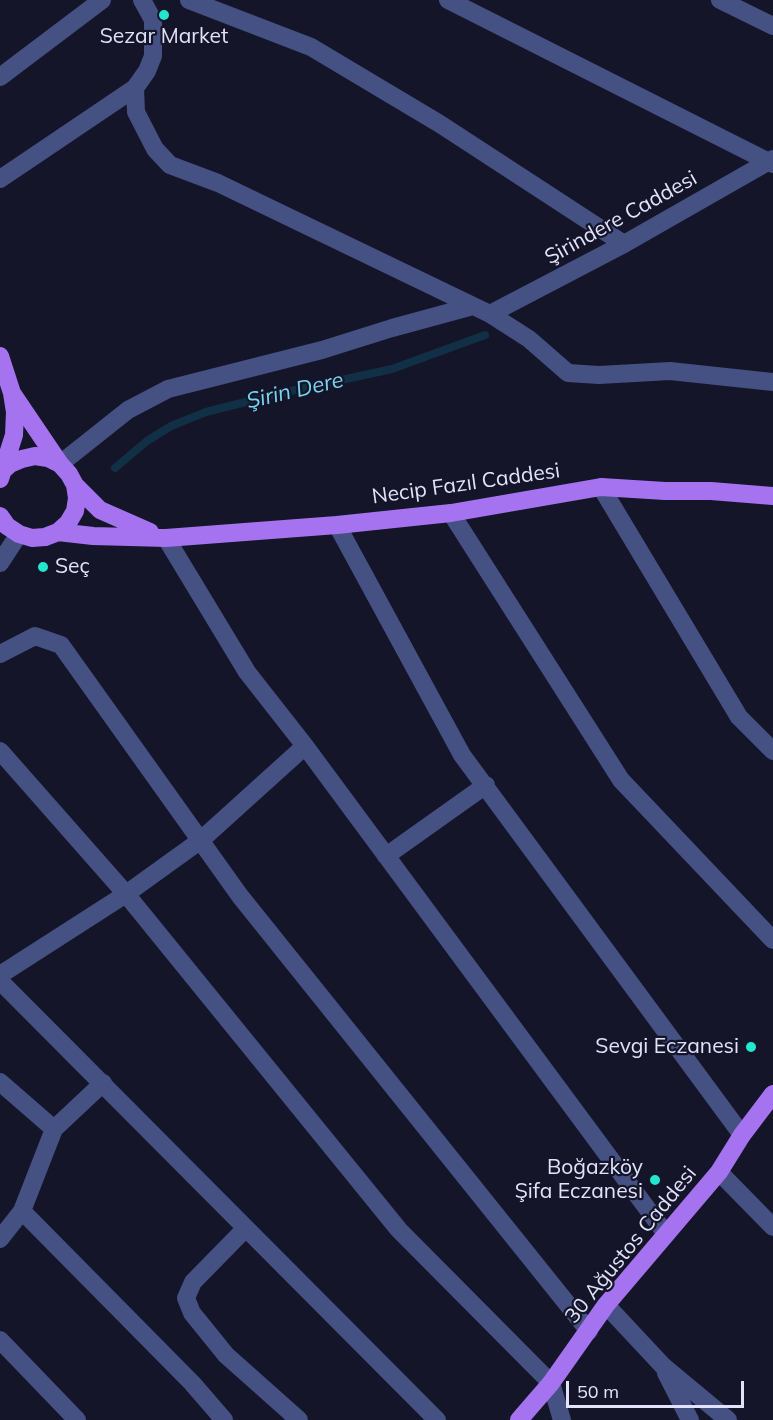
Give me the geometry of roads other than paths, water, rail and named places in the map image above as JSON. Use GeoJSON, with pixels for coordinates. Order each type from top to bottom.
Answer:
{"type":"FeatureCollection","features":[{"type":"Feature","properties":{"kind":"main road"},"geometry":{"type":"LineString","coordinates":[[0,356],[12,393],[15,412],[14,435],[1,475]]}},
{"type":"Feature","properties":{"kind":"main road"},"geometry":{"type":"LineString","coordinates":[[12,393],[75,485],[100,510],[127,524],[166,538]]}},
{"type":"Feature","properties":{"kind":"main road"},"geometry":{"type":"LineString","coordinates":[[1,475],[10,464],[35,456],[48,458],[60,464]]}},
{"type":"Feature","properties":{"kind":"main road"},"geometry":{"type":"LineString","coordinates":[[58,532],[68,523],[75,511],[77,498],[75,485]]}},
{"type":"Feature","properties":{"kind":"main road","name":"Necip Fazıl Caddesi"},"geometry":{"type":"LineString","coordinates":[[19,534],[39,537],[58,532],[93,536],[166,538],[337,525],[451,513],[601,487],[773,496]]}},
{"type":"Feature","properties":{"kind":"main road"},"geometry":{"type":"LineString","coordinates":[[0,516],[7,526],[19,534]]}},
{"type":"Feature","properties":{"kind":"main road","name":"30 Ağustos Caddesi"},"geometry":{"type":"LineString","coordinates":[[519,1420],[551,1383],[606,1305],[719,1172],[742,1135],[770,1103]]}},
{"type":"Feature","properties":{"kind":"street"},"geometry":{"type":"LineString","coordinates":[[0,77],[102,0]]}},
{"type":"Feature","properties":{"kind":"street"},"geometry":{"type":"LineString","coordinates":[[0,179],[135,88],[147,71],[153,56],[153,20],[142,0]]}},
{"type":"Feature","properties":{"kind":"street"},"geometry":{"type":"LineString","coordinates":[[189,0],[311,47],[440,124],[624,244]]}},
{"type":"Feature","properties":{"kind":"street"},"geometry":{"type":"LineString","coordinates":[[448,0],[772,161]]}},
{"type":"Feature","properties":{"kind":"street"},"geometry":{"type":"LineString","coordinates":[[720,0],[773,26]]}},
{"type":"Feature","properties":{"kind":"street"},"geometry":{"type":"LineString","coordinates":[[135,88],[136,112],[155,149],[170,165],[218,183],[490,314],[529,339],[568,374],[599,375],[670,371],[773,382]]}},
{"type":"Feature","properties":{"kind":"street","name":"Şirindere Caddesi"},"geometry":{"type":"LineString","coordinates":[[490,314],[624,244],[772,161]]}},
{"type":"Feature","properties":{"kind":"street"},"geometry":{"type":"LineString","coordinates":[[60,464],[128,410],[168,389],[322,350],[472,306]]}},
{"type":"Feature","properties":{"kind":"street"},"geometry":{"type":"LineString","coordinates":[[601,487],[739,717],[773,752]]}},
{"type":"Feature","properties":{"kind":"street"},"geometry":{"type":"LineString","coordinates":[[451,513],[621,780],[773,940]]}},
{"type":"Feature","properties":{"kind":"street"},"geometry":{"type":"LineString","coordinates":[[337,525],[462,755],[742,1135]]}},
{"type":"Feature","properties":{"kind":"street"},"geometry":{"type":"LineString","coordinates":[[0,563],[19,534]]}},
{"type":"Feature","properties":{"kind":"street"},"geometry":{"type":"LineString","coordinates":[[166,538],[247,672],[305,746],[666,1234]]}},
{"type":"Feature","properties":{"kind":"street"},"geometry":{"type":"LineString","coordinates":[[0,654],[35,636],[61,645],[240,896],[589,1331]]}},
{"type":"Feature","properties":{"kind":"street"},"geometry":{"type":"LineString","coordinates":[[0,975],[126,894],[201,840],[305,746]]}},
{"type":"Feature","properties":{"kind":"street"},"geometry":{"type":"LineString","coordinates":[[0,751],[126,894],[399,1230],[551,1383],[562,1420]]}},
{"type":"Feature","properties":{"kind":"street"},"geometry":{"type":"LineString","coordinates":[[386,856],[486,786]]}},
{"type":"Feature","properties":{"kind":"street"},"geometry":{"type":"LineString","coordinates":[[0,981],[437,1420]]}},
{"type":"Feature","properties":{"kind":"street"},"geometry":{"type":"LineString","coordinates":[[0,1082],[54,1129]]}},
{"type":"Feature","properties":{"kind":"street"},"geometry":{"type":"LineString","coordinates":[[0,1239],[22,1211],[54,1129],[103,1083]]}},
{"type":"Feature","properties":{"kind":"street"},"geometry":{"type":"LineString","coordinates":[[719,1172],[773,1227]]}},
{"type":"Feature","properties":{"kind":"street"},"geometry":{"type":"LineString","coordinates":[[22,1211],[192,1383],[224,1420]]}},
{"type":"Feature","properties":{"kind":"street"},"geometry":{"type":"LineString","coordinates":[[245,1229],[193,1282],[186,1298],[192,1313],[226,1355],[299,1420]]}},
{"type":"Feature","properties":{"kind":"street"},"geometry":{"type":"LineString","coordinates":[[606,1305],[663,1366],[728,1420]]}},
{"type":"Feature","properties":{"kind":"street"},"geometry":{"type":"LineString","coordinates":[[0,1340],[77,1420]]}},
{"type":"Feature","properties":{"kind":"street"},"geometry":{"type":"LineString","coordinates":[[663,1366],[690,1420]]}},
{"type":"Feature","properties":{"kind":"waterway","name":"Şirin Dere"},"geometry":{"type":"LineString","coordinates":[[115,468],[147,441],[171,426],[206,412],[392,369],[485,335]]}},
{"type":"Feature","properties":{"kind":"place","name":"Sezar Market"},"geometry":{"type":"Point","coordinates":[164,15]}},
{"type":"Feature","properties":{"kind":"place","name":"Seç"},"geometry":{"type":"Point","coordinates":[43,567]}},
{"type":"Feature","properties":{"kind":"place","name":"Sevgi Eczanesi"},"geometry":{"type":"Point","coordinates":[751,1047]}},
{"type":"Feature","properties":{"kind":"place","name":"Boğazköy Şifa Eczanesi"},"geometry":{"type":"Point","coordinates":[655,1180]}}]}
